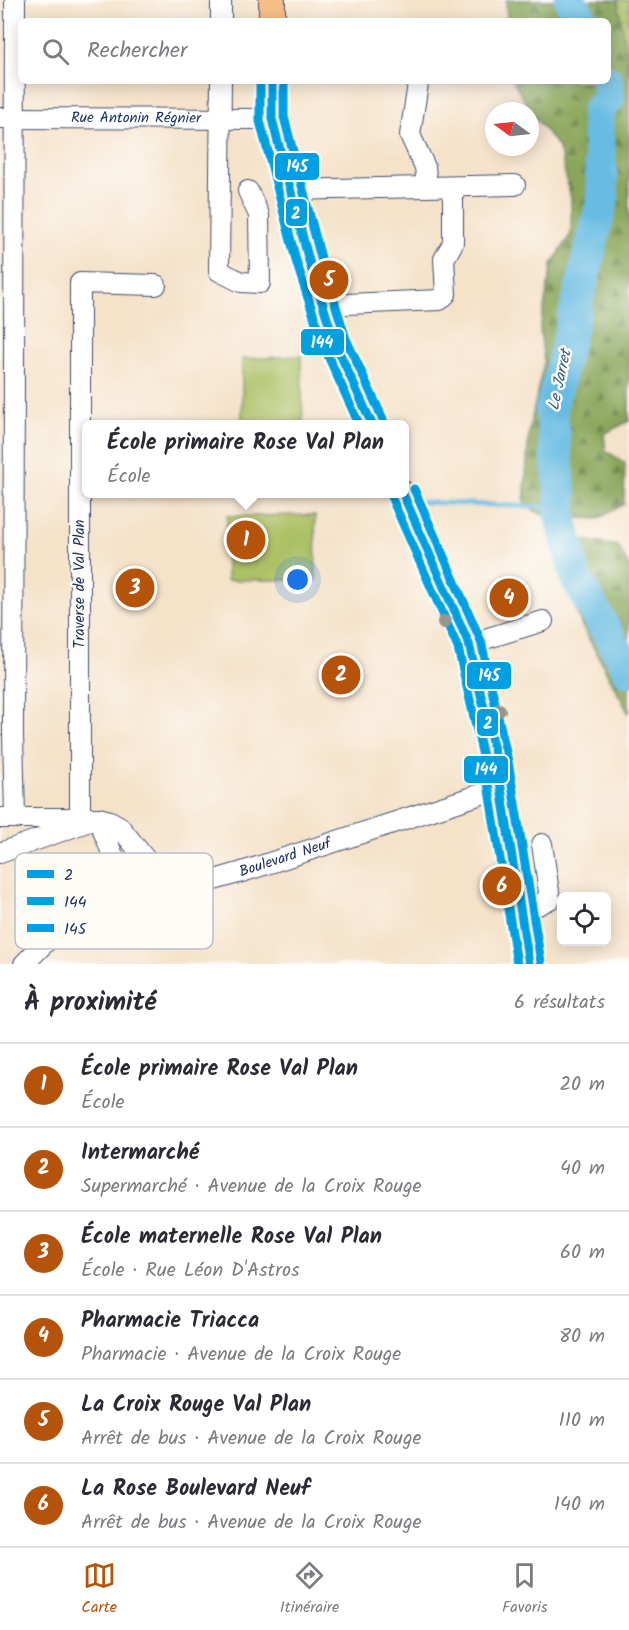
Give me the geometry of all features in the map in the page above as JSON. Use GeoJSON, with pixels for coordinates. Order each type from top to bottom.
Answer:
{"type":"FeatureCollection","features":[{"type":"Feature","properties":{"kind":"main road"},"geometry":{"type":"LineString","coordinates":[[272,0],[272,18]]}},
{"type":"Feature","properties":{"kind":"main road"},"geometry":{"type":"LineString","coordinates":[[272,84],[272,119],[323,305],[335,343],[370,420]]}},
{"type":"Feature","properties":{"kind":"main road"},"geometry":{"type":"LineString","coordinates":[[405,498],[469,644],[494,745],[529,964]]}},
{"type":"Feature","properties":{"kind":"street"},"geometry":{"type":"LineString","coordinates":[[7,818],[7,118],[15,0]]}},
{"type":"Feature","properties":{"kind":"street"},"geometry":{"type":"LineString","coordinates":[[221,0],[221,18]]}},
{"type":"Feature","properties":{"kind":"street"},"geometry":{"type":"LineString","coordinates":[[221,84],[219,271],[241,282],[260,283],[259,215],[248,190]]}},
{"type":"Feature","properties":{"kind":"street"},"geometry":{"type":"LineString","coordinates":[[418,84],[410,135],[425,166],[427,186]]}},
{"type":"Feature","properties":{"kind":"street","name":"Rue Antonin Régnier"},"geometry":{"type":"LineString","coordinates":[[7,118],[272,119]]}},
{"type":"Feature","properties":{"kind":"street"},"geometry":{"type":"LineString","coordinates":[[290,190],[515,185]]}},
{"type":"Feature","properties":{"kind":"street"},"geometry":{"type":"LineString","coordinates":[[323,305],[440,300],[446,294],[444,259],[453,243],[453,187]]}},
{"type":"Feature","properties":{"kind":"street","name":"Traverse de Val Plan"},"geometry":{"type":"LineString","coordinates":[[82,420],[80,283],[156,285]]}},
{"type":"Feature","properties":{"kind":"street","name":"Traverse de Val Plan"},"geometry":{"type":"LineString","coordinates":[[84,498],[89,817]]}},
{"type":"Feature","properties":{"kind":"street"},"geometry":{"type":"LineString","coordinates":[[469,644],[543,621]]}},
{"type":"Feature","properties":{"kind":"street","name":"Boulevard Neuf"},"geometry":{"type":"LineString","coordinates":[[213,880],[501,788]]}},
{"type":"Feature","properties":{"kind":"street"},"geometry":{"type":"LineString","coordinates":[[0,854],[89,817],[109,853]]}},
{"type":"Feature","properties":{"kind":"street","name":"Boulevard Neuf"},"geometry":{"type":"LineString","coordinates":[[7,818],[89,817],[119,826],[141,853]]}},
{"type":"Feature","properties":{"kind":"street"},"geometry":{"type":"LineString","coordinates":[[521,913],[550,899],[542,844]]}},
{"type":"Feature","properties":{"kind":"street"},"geometry":{"type":"LineString","coordinates":[[24,964],[39,949]]}},
{"type":"Feature","properties":{"kind":"green space"},"geometry":{"type":"Polygon","coordinates":[[[506,0],[629,0],[629,421],[604,434],[606,451],[625,463],[624,504],[598,519],[547,517],[524,505],[529,432],[544,362],[540,329],[552,264],[571,234],[571,198],[559,148],[539,123],[539,102],[525,102],[515,84],[611,84],[611,18],[507,18],[506,0]]]}},
{"type":"Feature","properties":{"kind":"green space"},"geometry":{"type":"Polygon","coordinates":[[[618,0],[629,0],[629,79],[618,0]]]}},
{"type":"Feature","properties":{"kind":"green space"},"geometry":{"type":"Polygon","coordinates":[[[301,356],[303,420],[242,420],[242,359],[301,356]]]}},
{"type":"Feature","properties":{"kind":"green space"},"geometry":{"type":"Polygon","coordinates":[[[315,515],[316,580],[227,580],[227,516],[315,515]]]}},
{"type":"Feature","properties":{"kind":"green space"},"geometry":{"type":"Polygon","coordinates":[[[584,540],[618,546],[629,567],[629,714],[582,626],[554,551],[584,540]]]}},
{"type":"Feature","properties":{"kind":"waterway","name":"Le Jarret"},"geometry":{"type":"LineString","coordinates":[[570,0],[581,18]]}},
{"type":"Feature","properties":{"kind":"waterway","name":"Le Jarret"},"geometry":{"type":"LineString","coordinates":[[607,84],[609,98],[597,112],[603,198],[551,410],[561,496],[561,518],[576,578],[629,671]]}},
{"type":"Feature","properties":{"kind":"waterway"},"geometry":{"type":"LineString","coordinates":[[420,502],[561,508]]}},
{"type":"Feature","properties":{"kind":"transit line","name":"144"},"geometry":{"type":"LineString","coordinates":[[260,84],[260,121],[297,264],[324,347],[357,420]]}},
{"type":"Feature","properties":{"kind":"transit line","name":"2"},"geometry":{"type":"LineString","coordinates":[[272,84],[272,119],[309,261],[335,343],[370,420]]}},
{"type":"Feature","properties":{"kind":"transit line","name":"145"},"geometry":{"type":"LineString","coordinates":[[284,84],[284,117],[321,258],[346,339],[383,419]]}},
{"type":"Feature","properties":{"kind":"transit line","name":"145"},"geometry":{"type":"LineString","coordinates":[[414,489],[481,641],[508,761],[541,962]]}},
{"type":"Feature","properties":{"kind":"transit line","name":"2"},"geometry":{"type":"LineString","coordinates":[[405,498],[469,644],[497,763],[529,964]]}},
{"type":"Feature","properties":{"kind":"transit line","name":"144"},"geometry":{"type":"LineString","coordinates":[[392,499],[458,648],[485,765],[517,964]]}},
{"type":"Feature","properties":{"kind":"place","name":"La Croix Rouge Val Plan"},"geometry":{"type":"Point","coordinates":[329,280]}},
{"type":"Feature","properties":{"kind":"place","name":"École primaire Rose Val Plan"},"geometry":{"type":"Point","coordinates":[246,540]}},
{"type":"Feature","properties":{"kind":"place","name":"École maternelle Rose Val Plan"},"geometry":{"type":"Point","coordinates":[135,588]}},
{"type":"Feature","properties":{"kind":"place","name":"Pharmacie Triacca"},"geometry":{"type":"Point","coordinates":[509,598]}},
{"type":"Feature","properties":{"kind":"place","name":"Intermarché"},"geometry":{"type":"Point","coordinates":[341,675]}},
{"type":"Feature","properties":{"kind":"place","name":"La Rose Boulevard Neuf"},"geometry":{"type":"Point","coordinates":[502,886]}}]}
